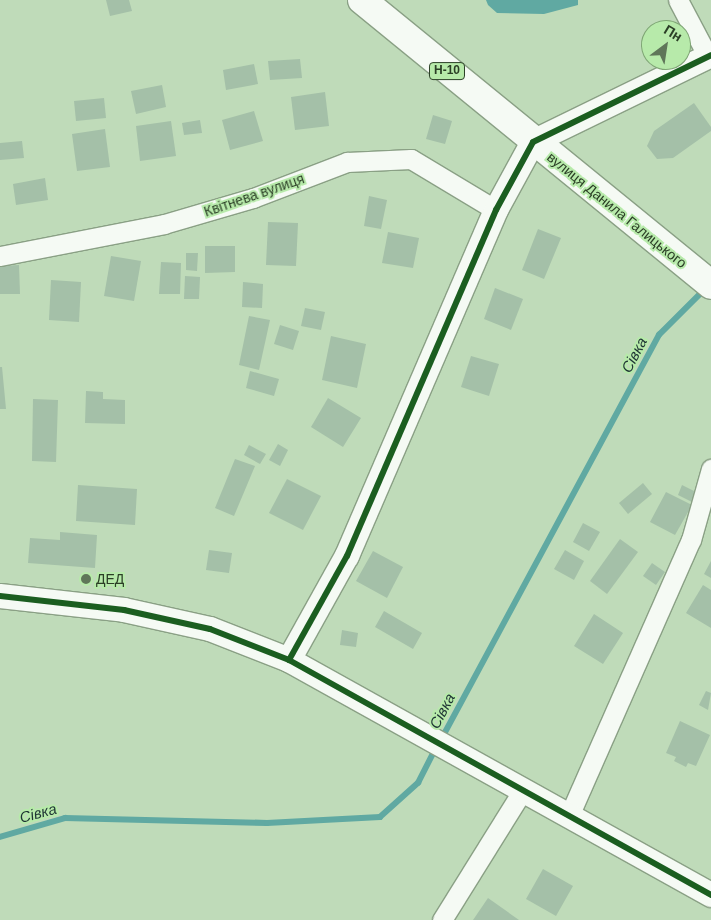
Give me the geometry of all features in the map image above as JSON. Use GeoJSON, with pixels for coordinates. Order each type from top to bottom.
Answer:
{"type":"FeatureCollection","features":[{"type":"Feature","properties":{"kind":"main road","name":"вулиця Данила Галицького"},"geometry":{"type":"LineString","coordinates":[[362,0],[533,142],[711,285]]}},
{"type":"Feature","properties":{"kind":"street"},"geometry":{"type":"LineString","coordinates":[[289,660],[347,556],[496,210],[533,142],[710,56],[678,0]]}},
{"type":"Feature","properties":{"kind":"street","name":"Квітнева вулиця"},"geometry":{"type":"LineString","coordinates":[[0,256],[164,224],[253,198],[347,162],[411,159],[496,210]]}},
{"type":"Feature","properties":{"kind":"street"},"geometry":{"type":"LineString","coordinates":[[569,816],[691,540],[711,469]]}},
{"type":"Feature","properties":{"kind":"street"},"geometry":{"type":"LineString","coordinates":[[0,596],[124,610],[210,629],[289,660],[381,713],[711,895]]}},
{"type":"Feature","properties":{"kind":"street"},"geometry":{"type":"LineString","coordinates":[[442,920],[523,790]]}},
{"type":"Feature","properties":{"kind":"water"},"geometry":{"type":"Polygon","coordinates":[[[486,0],[578,0],[578,5],[544,14],[497,13],[488,5],[486,0]]]}},
{"type":"Feature","properties":{"kind":"building"},"geometry":{"type":"Polygon","coordinates":[[[106,0],[129,0],[132,11],[110,16],[106,0]]]}},
{"type":"Feature","properties":{"kind":"building"},"geometry":{"type":"Polygon","coordinates":[[[300,59],[302,78],[270,80],[268,61],[300,59]]]}},
{"type":"Feature","properties":{"kind":"building"},"geometry":{"type":"Polygon","coordinates":[[[254,64],[258,84],[226,90],[223,70],[254,64]]]}},
{"type":"Feature","properties":{"kind":"building"},"geometry":{"type":"Polygon","coordinates":[[[162,85],[166,107],[136,114],[131,91],[162,85]]]}},
{"type":"Feature","properties":{"kind":"building"},"geometry":{"type":"Polygon","coordinates":[[[325,92],[329,126],[295,130],[291,97],[325,92]]]}},
{"type":"Feature","properties":{"kind":"building"},"geometry":{"type":"Polygon","coordinates":[[[104,98],[106,118],[76,121],[74,101],[104,98]]]}},
{"type":"Feature","properties":{"kind":"building"},"geometry":{"type":"Polygon","coordinates":[[[694,103],[711,127],[711,131],[673,158],[657,159],[647,146],[654,131],[694,103]]]}},
{"type":"Feature","properties":{"kind":"building"},"geometry":{"type":"Polygon","coordinates":[[[254,111],[263,141],[230,150],[222,120],[254,111]]]}},
{"type":"Feature","properties":{"kind":"building"},"geometry":{"type":"Polygon","coordinates":[[[433,115],[452,121],[445,144],[426,139],[433,115]]]}},
{"type":"Feature","properties":{"kind":"building"},"geometry":{"type":"Polygon","coordinates":[[[200,120],[202,133],[184,135],[182,123],[200,120]]]}},
{"type":"Feature","properties":{"kind":"building"},"geometry":{"type":"Polygon","coordinates":[[[171,121],[176,156],[140,161],[136,126],[171,121]]]}},
{"type":"Feature","properties":{"kind":"building"},"geometry":{"type":"Polygon","coordinates":[[[105,129],[110,167],[77,171],[72,134],[105,129]]]}},
{"type":"Feature","properties":{"kind":"building"},"geometry":{"type":"Polygon","coordinates":[[[22,141],[24,158],[0,160],[0,143],[22,141]]]}},
{"type":"Feature","properties":{"kind":"building"},"geometry":{"type":"Polygon","coordinates":[[[45,178],[48,200],[16,205],[13,184],[45,178]]]}},
{"type":"Feature","properties":{"kind":"building"},"geometry":{"type":"Polygon","coordinates":[[[369,196],[387,200],[381,229],[364,226],[369,196]]]}},
{"type":"Feature","properties":{"kind":"building"},"geometry":{"type":"Polygon","coordinates":[[[268,222],[298,223],[296,266],[266,265],[268,222]]]}},
{"type":"Feature","properties":{"kind":"building"},"geometry":{"type":"Polygon","coordinates":[[[538,229],[561,238],[544,279],[522,270],[538,229]]]}},
{"type":"Feature","properties":{"kind":"building"},"geometry":{"type":"Polygon","coordinates":[[[388,232],[419,238],[413,268],[382,263],[388,232]]]}},
{"type":"Feature","properties":{"kind":"building"},"geometry":{"type":"Polygon","coordinates":[[[205,246],[235,246],[235,272],[205,273],[205,246]]]}},
{"type":"Feature","properties":{"kind":"building"},"geometry":{"type":"Polygon","coordinates":[[[186,253],[198,253],[197,271],[186,270],[186,253]]]}},
{"type":"Feature","properties":{"kind":"building"},"geometry":{"type":"Polygon","coordinates":[[[111,256],[141,261],[134,301],[104,296],[111,256]]]}},
{"type":"Feature","properties":{"kind":"building"},"geometry":{"type":"Polygon","coordinates":[[[161,262],[181,263],[180,294],[159,294],[161,262]]]}},
{"type":"Feature","properties":{"kind":"building"},"geometry":{"type":"Polygon","coordinates":[[[19,265],[20,294],[0,294],[0,266],[19,265]]]}},
{"type":"Feature","properties":{"kind":"building"},"geometry":{"type":"Polygon","coordinates":[[[185,276],[200,277],[199,299],[184,299],[185,276]]]}},
{"type":"Feature","properties":{"kind":"building"},"geometry":{"type":"Polygon","coordinates":[[[51,280],[81,282],[79,322],[49,320],[51,280]]]}},
{"type":"Feature","properties":{"kind":"building"},"geometry":{"type":"Polygon","coordinates":[[[243,282],[263,284],[262,308],[242,307],[243,282]]]}},
{"type":"Feature","properties":{"kind":"building"},"geometry":{"type":"Polygon","coordinates":[[[495,288],[523,299],[511,330],[484,319],[495,288]]]}},
{"type":"Feature","properties":{"kind":"building"},"geometry":{"type":"Polygon","coordinates":[[[305,308],[325,312],[321,330],[301,326],[305,308]]]}},
{"type":"Feature","properties":{"kind":"building"},"geometry":{"type":"Polygon","coordinates":[[[249,316],[270,320],[259,370],[239,365],[249,316]]]}},
{"type":"Feature","properties":{"kind":"building"},"geometry":{"type":"Polygon","coordinates":[[[280,325],[299,331],[293,350],[274,344],[280,325]]]}},
{"type":"Feature","properties":{"kind":"building"},"geometry":{"type":"Polygon","coordinates":[[[331,336],[366,344],[357,388],[322,380],[331,336]]]}},
{"type":"Feature","properties":{"kind":"building"},"geometry":{"type":"Polygon","coordinates":[[[471,356],[499,364],[489,396],[461,387],[471,356]]]}},
{"type":"Feature","properties":{"kind":"building"},"geometry":{"type":"Polygon","coordinates":[[[0,367],[2,367],[6,409],[0,409],[0,367]]]}},
{"type":"Feature","properties":{"kind":"building"},"geometry":{"type":"Polygon","coordinates":[[[250,371],[279,379],[274,396],[246,388],[250,371]]]}},
{"type":"Feature","properties":{"kind":"building"},"geometry":{"type":"Polygon","coordinates":[[[86,391],[103,392],[103,399],[125,400],[125,424],[85,423],[86,391]]]}},
{"type":"Feature","properties":{"kind":"building"},"geometry":{"type":"Polygon","coordinates":[[[328,398],[361,418],[343,447],[311,427],[328,398]]]}},
{"type":"Feature","properties":{"kind":"building"},"geometry":{"type":"Polygon","coordinates":[[[33,399],[58,400],[56,462],[32,461],[33,399]]]}},
{"type":"Feature","properties":{"kind":"building"},"geometry":{"type":"Polygon","coordinates":[[[278,444],[288,450],[280,466],[269,460],[278,444]]]}},
{"type":"Feature","properties":{"kind":"building"},"geometry":{"type":"Polygon","coordinates":[[[249,445],[266,454],[260,464],[244,455],[249,445]]]}},
{"type":"Feature","properties":{"kind":"building"},"geometry":{"type":"Polygon","coordinates":[[[235,459],[255,466],[234,516],[215,508],[235,459]]]}},
{"type":"Feature","properties":{"kind":"building"},"geometry":{"type":"Polygon","coordinates":[[[287,479],[321,496],[303,530],[269,513],[287,479]]]}},
{"type":"Feature","properties":{"kind":"building"},"geometry":{"type":"Polygon","coordinates":[[[643,483],[652,494],[628,514],[619,503],[643,483]]]}},
{"type":"Feature","properties":{"kind":"building"},"geometry":{"type":"Polygon","coordinates":[[[78,485],[137,489],[135,525],[76,521],[78,485]]]}},
{"type":"Feature","properties":{"kind":"building"},"geometry":{"type":"Polygon","coordinates":[[[682,485],[698,493],[694,503],[678,495],[682,485]]]}},
{"type":"Feature","properties":{"kind":"building"},"geometry":{"type":"Polygon","coordinates":[[[666,492],[692,505],[675,535],[650,522],[666,492]]]}},
{"type":"Feature","properties":{"kind":"building"},"geometry":{"type":"Polygon","coordinates":[[[583,523],[600,532],[589,551],[573,542],[583,523]]]}},
{"type":"Feature","properties":{"kind":"building"},"geometry":{"type":"Polygon","coordinates":[[[60,532],[97,535],[95,568],[28,563],[30,538],[60,540],[60,532]]]}},
{"type":"Feature","properties":{"kind":"building"},"geometry":{"type":"Polygon","coordinates":[[[620,539],[638,552],[607,594],[590,581],[620,539]]]}},
{"type":"Feature","properties":{"kind":"building"},"geometry":{"type":"Polygon","coordinates":[[[209,550],[232,553],[229,573],[206,570],[209,550]]]}},
{"type":"Feature","properties":{"kind":"building"},"geometry":{"type":"Polygon","coordinates":[[[565,550],[584,561],[574,580],[554,569],[565,550]]]}},
{"type":"Feature","properties":{"kind":"building"},"geometry":{"type":"Polygon","coordinates":[[[373,551],[403,567],[387,598],[356,581],[373,551]]]}},
{"type":"Feature","properties":{"kind":"building"},"geometry":{"type":"Polygon","coordinates":[[[711,561],[711,578],[704,574],[711,561]]]}},
{"type":"Feature","properties":{"kind":"building"},"geometry":{"type":"Polygon","coordinates":[[[652,563],[665,572],[656,585],[643,576],[652,563]]]}},
{"type":"Feature","properties":{"kind":"building"},"geometry":{"type":"Polygon","coordinates":[[[82,575],[90,576],[89,583],[80,582],[82,575]]]}},
{"type":"Feature","properties":{"kind":"building"},"geometry":{"type":"Polygon","coordinates":[[[703,585],[711,590],[711,628],[686,613],[703,585]]]}},
{"type":"Feature","properties":{"kind":"building"},"geometry":{"type":"Polygon","coordinates":[[[384,611],[422,633],[413,649],[375,627],[384,611]]]}},
{"type":"Feature","properties":{"kind":"building"},"geometry":{"type":"Polygon","coordinates":[[[594,614],[623,633],[603,664],[574,646],[594,614]]]}},
{"type":"Feature","properties":{"kind":"building"},"geometry":{"type":"Polygon","coordinates":[[[342,630],[358,633],[356,647],[340,645],[342,630]]]}},
{"type":"Feature","properties":{"kind":"building"},"geometry":{"type":"Polygon","coordinates":[[[706,691],[711,693],[708,710],[699,705],[706,691]]]}},
{"type":"Feature","properties":{"kind":"building"},"geometry":{"type":"Polygon","coordinates":[[[680,721],[710,735],[696,766],[688,763],[686,767],[674,761],[676,757],[666,753],[680,721]]]}},
{"type":"Feature","properties":{"kind":"building"},"geometry":{"type":"Polygon","coordinates":[[[543,869],[573,886],[556,916],[526,899],[543,869]]]}},
{"type":"Feature","properties":{"kind":"building"},"geometry":{"type":"Polygon","coordinates":[[[488,898],[519,920],[473,920],[488,898]]]}},
{"type":"Feature","properties":{"kind":"waterway","name":"Сівка"},"geometry":{"type":"LineString","coordinates":[[442,738],[659,335],[705,289]]}},
{"type":"Feature","properties":{"kind":"waterway","name":"Сівка"},"geometry":{"type":"LineString","coordinates":[[0,837],[65,818],[267,823],[380,817],[418,783],[436,748]]}},
{"type":"Feature","properties":{"kind":"cycle path"},"geometry":{"type":"LineString","coordinates":[[289,660],[347,556],[496,210],[533,142],[711,55]]}},
{"type":"Feature","properties":{"kind":"cycle path"},"geometry":{"type":"LineString","coordinates":[[0,596],[124,610],[210,629],[289,660],[711,895]]}},
{"type":"Feature","properties":{"kind":"place","name":"ДЕД"},"geometry":{"type":"Point","coordinates":[86,579]}}]}
